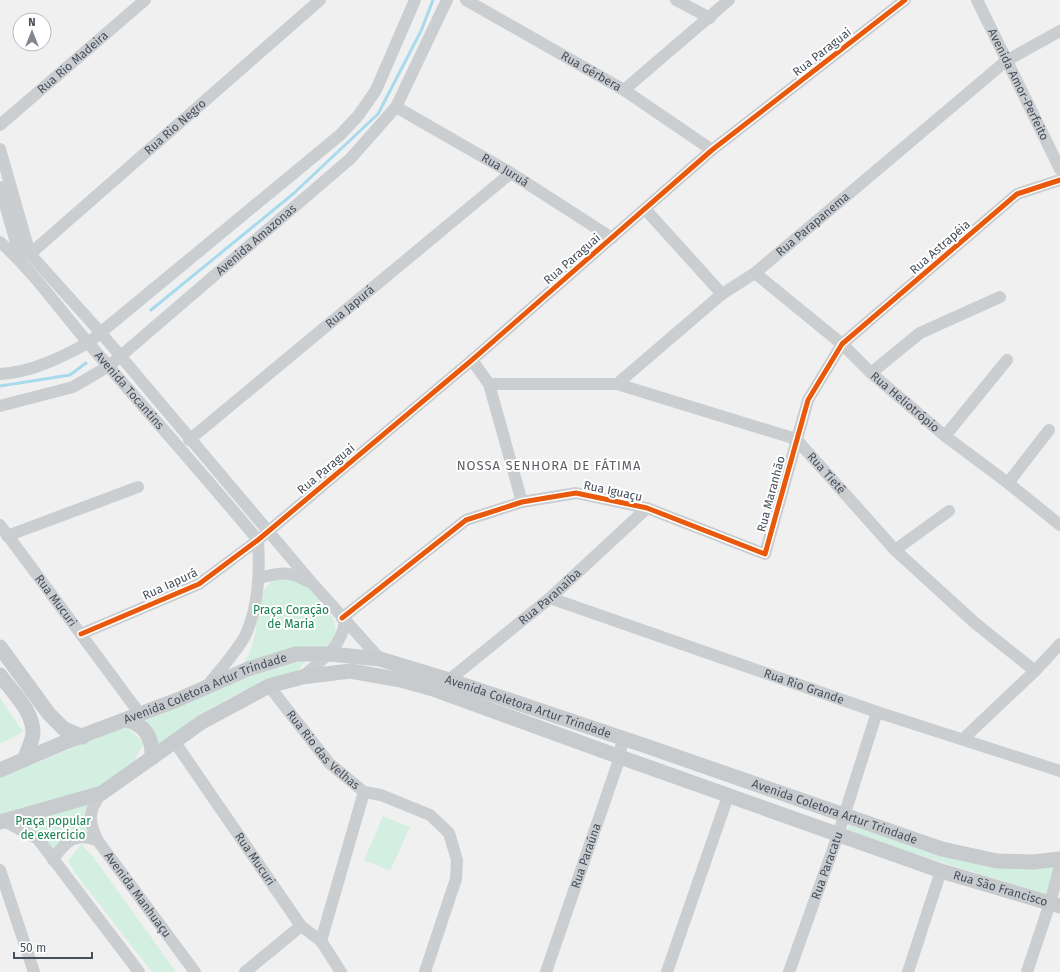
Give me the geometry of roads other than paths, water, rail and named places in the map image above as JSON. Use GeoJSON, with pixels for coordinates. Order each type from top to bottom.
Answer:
{"type":"FeatureCollection","features":[{"type":"Feature","properties":{"kind":"main road"},"geometry":{"type":"LineString","coordinates":[[0,647],[49,714],[64,729],[83,737]]}},
{"type":"Feature","properties":{"kind":"main road","name":"Avenida Coletora Artur Trindade"},"geometry":{"type":"LineString","coordinates":[[0,770],[63,743],[83,737],[177,700],[208,685],[248,669],[296,654],[330,654],[380,659],[449,680],[622,738],[942,849],[997,861],[1034,862],[1060,859]]}},
{"type":"Feature","properties":{"kind":"main road","name":"Avenida Coletora Artur Trindade"},"geometry":{"type":"LineString","coordinates":[[2,822],[102,793],[202,722],[269,686],[302,677],[350,672],[401,680],[434,689],[728,796],[941,871]]}},
{"type":"Feature","properties":{"kind":"main road"},"geometry":{"type":"LineString","coordinates":[[0,675],[30,716],[33,725],[33,736],[24,760]]}},
{"type":"Feature","properties":{"kind":"main road"},"geometry":{"type":"LineString","coordinates":[[134,717],[148,735],[153,749],[152,758]]}},
{"type":"Feature","properties":{"kind":"main road","name":"Rua São Francisco"},"geometry":{"type":"LineString","coordinates":[[941,871],[1055,905]]}},
{"type":"Feature","properties":{"kind":"street","name":"Rua Rio Madeira"},"geometry":{"type":"LineString","coordinates":[[0,125],[145,0]]}},
{"type":"Feature","properties":{"kind":"street","name":"Rua Rio Negro"},"geometry":{"type":"LineString","coordinates":[[25,257],[320,0]]}},
{"type":"Feature","properties":{"kind":"street"},"geometry":{"type":"LineString","coordinates":[[0,374],[15,374],[65,355],[88,343],[340,134],[358,116],[376,90],[415,0]]}},
{"type":"Feature","properties":{"kind":"street","name":"Avenida Amazonas"},"geometry":{"type":"LineString","coordinates":[[0,406],[73,387],[109,366],[350,159],[396,107],[447,0]]}},
{"type":"Feature","properties":{"kind":"street","name":"Rua Gérbera"},"geometry":{"type":"LineString","coordinates":[[466,0],[624,90],[712,150]]}},
{"type":"Feature","properties":{"kind":"street"},"geometry":{"type":"LineString","coordinates":[[676,0],[710,18]]}},
{"type":"Feature","properties":{"kind":"street"},"geometry":{"type":"LineString","coordinates":[[624,90],[710,18],[729,0]]}},
{"type":"Feature","properties":{"kind":"street","name":"Rua Paraguai"},"geometry":{"type":"LineString","coordinates":[[263,536],[472,360],[712,150],[905,0]]}},
{"type":"Feature","properties":{"kind":"street","name":"Avenida Amor-Perfeito"},"geometry":{"type":"LineString","coordinates":[[976,0],[1060,169]]}},
{"type":"Feature","properties":{"kind":"street","name":"Rua Parapanema"},"geometry":{"type":"LineString","coordinates":[[617,384],[722,294],[755,273],[1006,60],[1060,31]]}},
{"type":"Feature","properties":{"kind":"street","name":"Rua Juruá"},"geometry":{"type":"LineString","coordinates":[[396,107],[511,173],[612,238]]}},
{"type":"Feature","properties":{"kind":"street"},"geometry":{"type":"LineString","coordinates":[[0,149],[25,257]]}},
{"type":"Feature","properties":{"kind":"street","name":"Rua Japurá"},"geometry":{"type":"LineString","coordinates":[[189,440],[511,173]]}},
{"type":"Feature","properties":{"kind":"street","name":"Rua Astrapéia"},"geometry":{"type":"LineString","coordinates":[[796,439],[808,400],[842,344],[1017,194],[1060,180]]}},
{"type":"Feature","properties":{"kind":"street"},"geometry":{"type":"LineString","coordinates":[[0,187],[25,257]]}},
{"type":"Feature","properties":{"kind":"street"},"geometry":{"type":"LineString","coordinates":[[646,209],[722,294]]}},
{"type":"Feature","properties":{"kind":"street","name":"Avenida Tocantins"},"geometry":{"type":"LineString","coordinates":[[0,242],[25,257],[101,333],[120,358],[189,440],[263,536]]}},
{"type":"Feature","properties":{"kind":"street","name":"Avenida Tocantins"},"geometry":{"type":"LineString","coordinates":[[25,257],[88,343],[263,536]]}},
{"type":"Feature","properties":{"kind":"street","name":"Rua Heliotrópio"},"geometry":{"type":"LineString","coordinates":[[755,273],[842,344],[871,373],[945,436],[1008,483],[1060,525]]}},
{"type":"Feature","properties":{"kind":"street"},"geometry":{"type":"LineString","coordinates":[[871,373],[920,333],[1000,297]]}},
{"type":"Feature","properties":{"kind":"street"},"geometry":{"type":"LineString","coordinates":[[472,360],[489,384],[522,502]]}},
{"type":"Feature","properties":{"kind":"street"},"geometry":{"type":"LineString","coordinates":[[945,436],[1007,360]]}},
{"type":"Feature","properties":{"kind":"street"},"geometry":{"type":"LineString","coordinates":[[489,384],[617,384],[796,439]]}},
{"type":"Feature","properties":{"kind":"street"},"geometry":{"type":"LineString","coordinates":[[1008,483],[1049,430]]}},
{"type":"Feature","properties":{"kind":"street","name":"Rua Tietê"},"geometry":{"type":"LineString","coordinates":[[796,439],[895,550],[975,623],[1035,671]]}},
{"type":"Feature","properties":{"kind":"street","name":"Rua Maranhão"},"geometry":{"type":"LineString","coordinates":[[765,554],[796,439]]}},
{"type":"Feature","properties":{"kind":"street"},"geometry":{"type":"LineString","coordinates":[[7,536],[138,487]]}},
{"type":"Feature","properties":{"kind":"street","name":"Rua Iguaçu"},"geometry":{"type":"LineString","coordinates":[[344,619],[466,520],[522,502],[576,493],[647,508],[765,554]]}},
{"type":"Feature","properties":{"kind":"street","name":"Rua Paranaíba"},"geometry":{"type":"LineString","coordinates":[[449,680],[550,598],[647,508]]}},
{"type":"Feature","properties":{"kind":"street"},"geometry":{"type":"LineString","coordinates":[[895,550],[950,511]]}},
{"type":"Feature","properties":{"kind":"street","name":"Rua Mucuri"},"geometry":{"type":"LineString","coordinates":[[0,525],[81,634],[134,717]]}},
{"type":"Feature","properties":{"kind":"street"},"geometry":{"type":"LineString","coordinates":[[208,685],[244,636],[254,605],[259,578],[263,536]]}},
{"type":"Feature","properties":{"kind":"street"},"geometry":{"type":"LineString","coordinates":[[263,536],[312,583],[380,659]]}},
{"type":"Feature","properties":{"kind":"street","name":"Rua Iapurá"},"geometry":{"type":"LineString","coordinates":[[81,634],[199,584],[263,536]]}},
{"type":"Feature","properties":{"kind":"street"},"geometry":{"type":"LineString","coordinates":[[259,578],[284,572],[293,574],[312,583]]}},
{"type":"Feature","properties":{"kind":"street","name":"Rua Rio Grande"},"geometry":{"type":"LineString","coordinates":[[550,598],[877,712],[1060,771]]}},
{"type":"Feature","properties":{"kind":"street"},"geometry":{"type":"LineString","coordinates":[[302,677],[330,654],[343,632],[344,619]]}},
{"type":"Feature","properties":{"kind":"street"},"geometry":{"type":"LineString","coordinates":[[963,739],[1035,671],[1060,644]]}},
{"type":"Feature","properties":{"kind":"street","name":"Rua Rio das Velhas"},"geometry":{"type":"LineString","coordinates":[[269,686],[329,763],[364,792],[381,795],[430,815],[449,833],[457,860],[456,879],[425,972]]}},
{"type":"Feature","properties":{"kind":"street","name":"Rua Paracatu"},"geometry":{"type":"LineString","coordinates":[[789,972],[838,835],[877,712]]}},
{"type":"Feature","properties":{"kind":"street","name":"Rua Paraúna"},"geometry":{"type":"LineString","coordinates":[[546,972],[620,757],[622,738]]}},
{"type":"Feature","properties":{"kind":"street","name":"Rua Mucuri"},"geometry":{"type":"LineString","coordinates":[[174,741],[301,926],[320,941],[341,972]]}},
{"type":"Feature","properties":{"kind":"street"},"geometry":{"type":"LineString","coordinates":[[320,941],[364,792]]}},
{"type":"Feature","properties":{"kind":"street","name":"Avenida Manhuaçu"},"geometry":{"type":"LineString","coordinates":[[102,793],[93,803],[90,813],[91,823],[98,840],[196,972]]}},
{"type":"Feature","properties":{"kind":"street"},"geometry":{"type":"LineString","coordinates":[[667,972],[728,796]]}},
{"type":"Feature","properties":{"kind":"street"},"geometry":{"type":"LineString","coordinates":[[2,822],[38,839],[139,972]]}},
{"type":"Feature","properties":{"kind":"street"},"geometry":{"type":"LineString","coordinates":[[53,860],[61,847],[77,836],[90,837],[98,840]]}},
{"type":"Feature","properties":{"kind":"street"},"geometry":{"type":"LineString","coordinates":[[1027,972],[1055,905],[1060,866]]}},
{"type":"Feature","properties":{"kind":"street"},"geometry":{"type":"LineString","coordinates":[[0,870],[34,972]]}},
{"type":"Feature","properties":{"kind":"street"},"geometry":{"type":"LineString","coordinates":[[908,972],[941,871]]}},
{"type":"Feature","properties":{"kind":"street"},"geometry":{"type":"LineString","coordinates":[[245,972],[301,926]]}},
{"type":"Feature","properties":{"kind":"waterway"},"geometry":{"type":"LineString","coordinates":[[151,310],[293,194],[378,114],[421,31],[433,0]]}},
{"type":"Feature","properties":{"kind":"waterway"},"geometry":{"type":"LineString","coordinates":[[0,386],[70,375],[86,363]]}},
{"type":"Feature","properties":{"kind":"district","name":"NOSSA SENHORA DE FÁTIMA"},"geometry":{"type":"Point","coordinates":[549,465]}},
{"type":"Feature","properties":{"kind":"park label","name":"Praça Coração de Maria"},"geometry":{"type":"Point","coordinates":[291,617]}},
{"type":"Feature","properties":{"kind":"park label","name":"Praça popular de exercicio"},"geometry":{"type":"Point","coordinates":[53,828]}}]}
